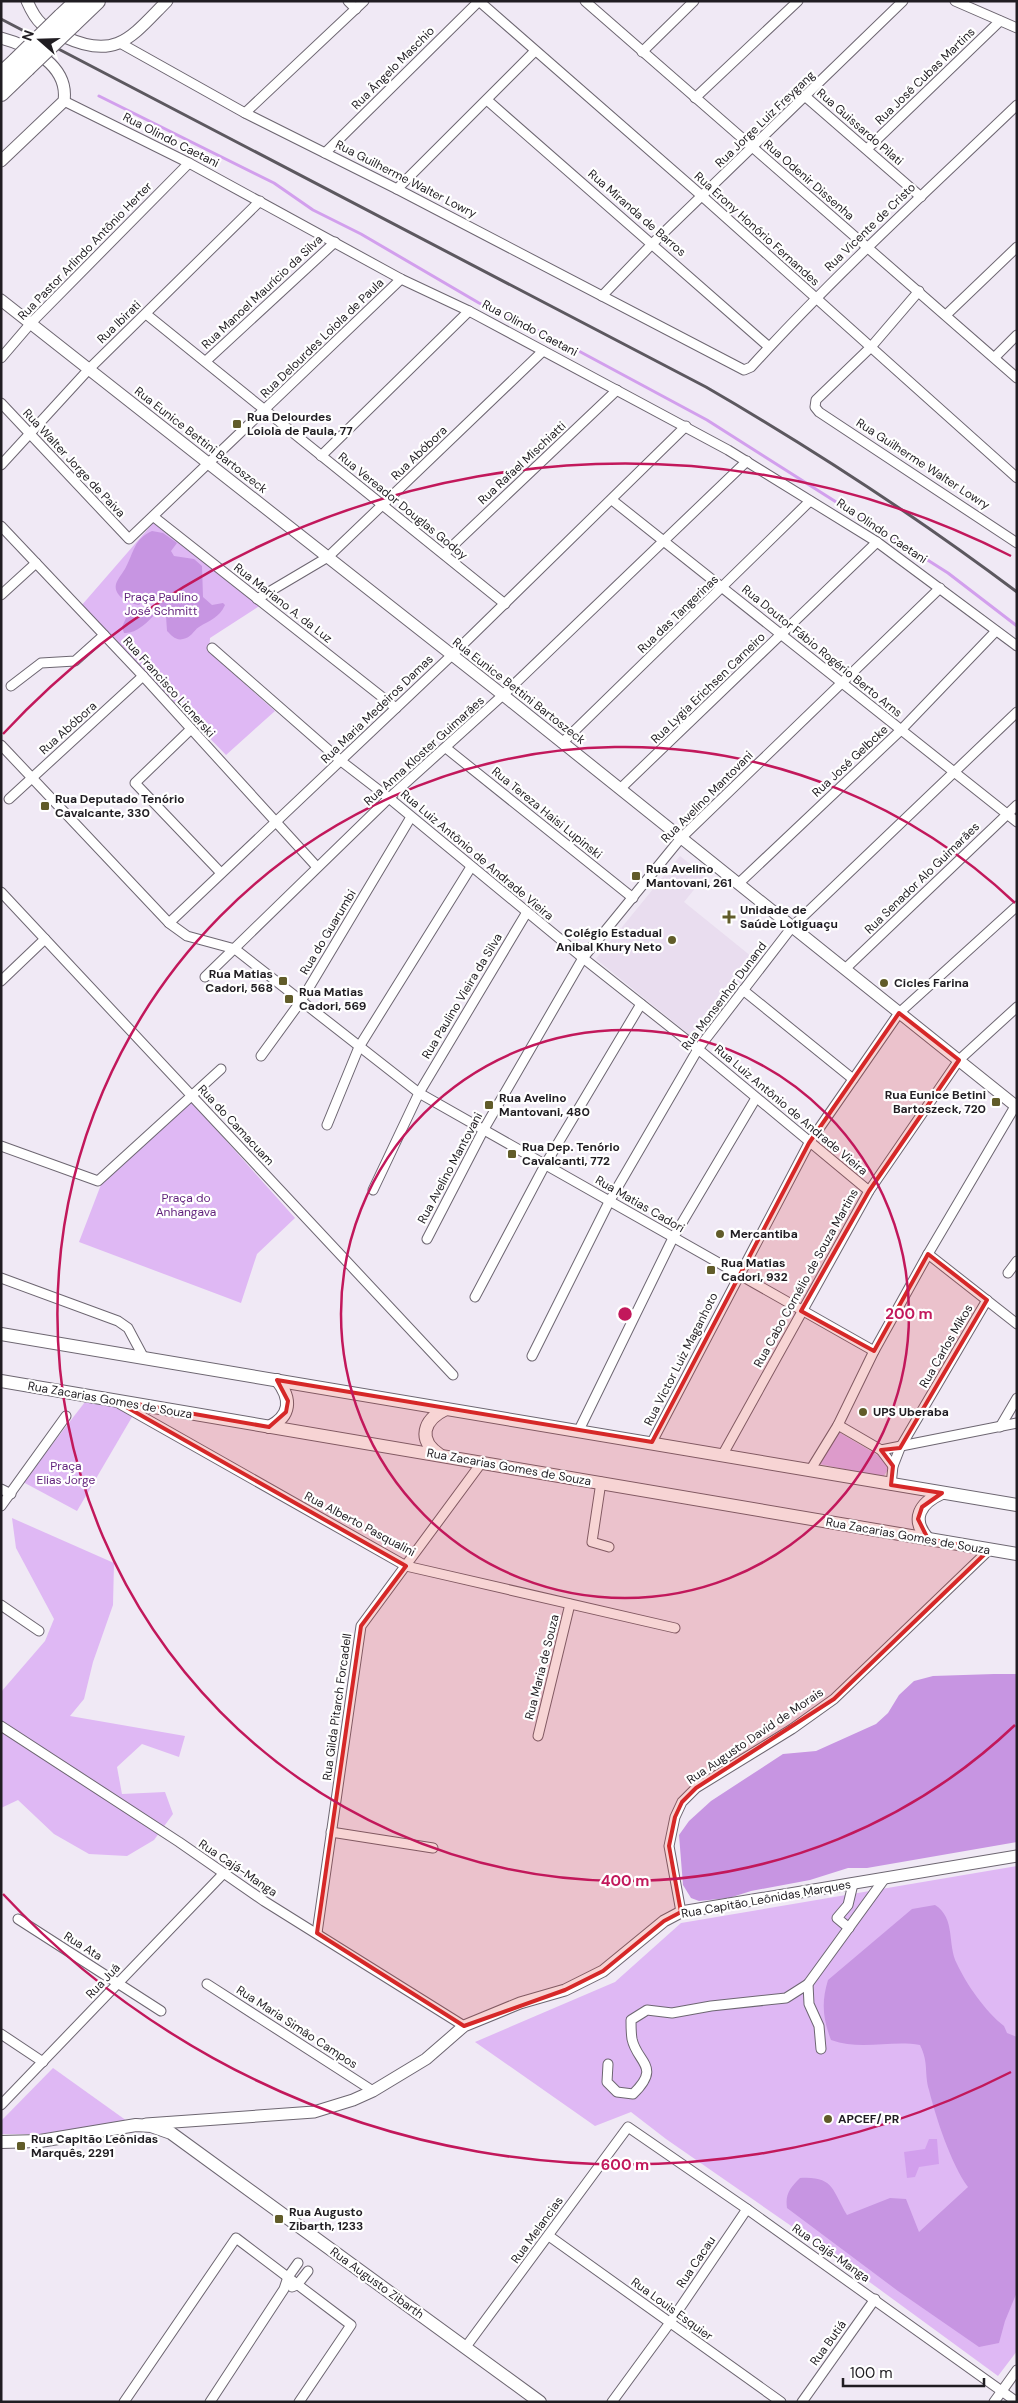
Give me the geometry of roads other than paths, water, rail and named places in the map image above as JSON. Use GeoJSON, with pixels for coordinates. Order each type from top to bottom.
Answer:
{"type":"FeatureCollection","features":[{"type":"Feature","properties":{"kind":"highway"},"geometry":{"type":"LineString","coordinates":[[67,21],[78,1]]}},
{"type":"Feature","properties":{"kind":"highway"},"geometry":{"type":"LineString","coordinates":[[1,93],[22,65],[67,21],[97,1]]}},
{"type":"Feature","properties":{"kind":"highway"},"geometry":{"type":"LineString","coordinates":[[1,75],[22,65]]}},
{"type":"Feature","properties":{"kind":"main road"},"geometry":{"type":"LineString","coordinates":[[1,1334],[652,1442],[892,1485],[1017,1505]]}},
{"type":"Feature","properties":{"kind":"main road"},"geometry":{"type":"LineString","coordinates":[[269,1427],[279,1422],[286,1412],[288,1401],[285,1389],[277,1380]]}},
{"type":"Feature","properties":{"kind":"main road","name":"Rua Zacarias Gomes de Souza"},"geometry":{"type":"LineString","coordinates":[[1,1382],[601,1482],[1017,1554]]}},
{"type":"Feature","properties":{"kind":"main road"},"geometry":{"type":"LineString","coordinates":[[440,1455],[429,1445],[426,1430],[429,1421],[436,1414],[446,1409]]}},
{"type":"Feature","properties":{"kind":"main road"},"geometry":{"type":"LineString","coordinates":[[928,1539],[921,1531],[918,1519],[926,1503],[942,1493]]}},
{"type":"Feature","properties":{"kind":"main road","name":"Rua Capitão Leônidas Marques"},"geometry":{"type":"LineString","coordinates":[[1,2142],[40,2141],[136,2125]]}},
{"type":"Feature","properties":{"kind":"main road","name":"Rua Augusto Zibarth"},"geometry":{"type":"LineString","coordinates":[[136,2125],[151,2126],[171,2133],[540,2402]]}},
{"type":"Feature","properties":{"kind":"street"},"geometry":{"type":"LineString","coordinates":[[27,1],[37,22],[86,46],[97,48],[120,43],[137,30],[167,1]]}},
{"type":"Feature","properties":{"kind":"street"},"geometry":{"type":"LineString","coordinates":[[348,1],[356,9]]}},
{"type":"Feature","properties":{"kind":"street"},"geometry":{"type":"LineString","coordinates":[[245,112],[364,1]]}},
{"type":"Feature","properties":{"kind":"street","name":"Rua Erony Honório Fernandes"},"geometry":{"type":"LineString","coordinates":[[479,1],[702,196],[1017,478]]}},
{"type":"Feature","properties":{"kind":"street","name":"Rua Ângelo Maschio"},"geometry":{"type":"LineString","coordinates":[[325,153],[479,1]]}},
{"type":"Feature","properties":{"kind":"street"},"geometry":{"type":"LineString","coordinates":[[642,52],[694,1]]}},
{"type":"Feature","properties":{"kind":"street"},"geometry":{"type":"LineString","coordinates":[[695,98],[798,1]]}},
{"type":"Feature","properties":{"kind":"street","name":"Rua Jorge Luiz Freygang"},"geometry":{"type":"LineString","coordinates":[[602,296],[653,243],[806,97],[903,1]]}},
{"type":"Feature","properties":{"kind":"street"},"geometry":{"type":"LineString","coordinates":[[955,1],[1017,28]]}},
{"type":"Feature","properties":{"kind":"street","name":"Rua Odenir Dissenha"},"geometry":{"type":"LineString","coordinates":[[590,3],[642,52],[1017,378]]}},
{"type":"Feature","properties":{"kind":"street","name":"Rua José Cubas Martins"},"geometry":{"type":"LineString","coordinates":[[866,149],[1000,21]]}},
{"type":"Feature","properties":{"kind":"street"},"geometry":{"type":"LineString","coordinates":[[1,38],[33,53],[54,66],[60,73],[65,87],[64,101],[1,161]]}},
{"type":"Feature","properties":{"kind":"street","name":"Rua Guilherme Walter Lowry"},"geometry":{"type":"LineString","coordinates":[[120,43],[245,112],[744,370]]}},
{"type":"Feature","properties":{"kind":"street"},"geometry":{"type":"LineString","coordinates":[[397,189],[535,51]]}},
{"type":"Feature","properties":{"kind":"street","name":"Rua Guissardo Pilati"},"geometry":{"type":"LineString","coordinates":[[806,97],[921,196]]}},
{"type":"Feature","properties":{"kind":"street","name":"Rua Miranda de Barros"},"geometry":{"type":"LineString","coordinates":[[487,100],[770,347]]}},
{"type":"Feature","properties":{"kind":"street","name":"Rua Olindo Caetani"},"geometry":{"type":"LineString","coordinates":[[64,101],[189,163],[401,278],[469,311],[686,426],[747,461],[877,542],[1017,646]]}},
{"type":"Feature","properties":{"kind":"street","name":"Rua Vicente de Cristo"},"geometry":{"type":"LineString","coordinates":[[744,370],[751,367],[815,298],[1017,105]]}},
{"type":"Feature","properties":{"kind":"street","name":"Rua Pastor Arlindo Antônio Herter"},"geometry":{"type":"LineString","coordinates":[[1,358],[31,323],[189,163]]}},
{"type":"Feature","properties":{"kind":"street","name":"Rua Ibirati"},"geometry":{"type":"LineString","coordinates":[[1,465],[89,369],[260,201]]}},
{"type":"Feature","properties":{"kind":"street","name":"Rua Manoel Maurício da Silva"},"geometry":{"type":"LineString","coordinates":[[206,361],[334,242]]}},
{"type":"Feature","properties":{"kind":"street"},"geometry":{"type":"LineString","coordinates":[[946,315],[1017,247]]}},
{"type":"Feature","properties":{"kind":"street","name":"Rua Delourdes Loiola de Paula"},"geometry":{"type":"LineString","coordinates":[[129,539],[265,411],[401,278]]}},
{"type":"Feature","properties":{"kind":"street"},"geometry":{"type":"LineString","coordinates":[[871,347],[919,291]]}},
{"type":"Feature","properties":{"kind":"street","name":"Rua Eunice Bettini Bartoszeck"},"geometry":{"type":"LineString","coordinates":[[1,300],[503,695],[1016,1105]]}},
{"type":"Feature","properties":{"kind":"street"},"geometry":{"type":"LineString","coordinates":[[321,456],[469,311]]}},
{"type":"Feature","properties":{"kind":"street","name":"Rua Vereador Douglas Godoy"},"geometry":{"type":"LineString","coordinates":[[146,314],[505,604]]}},
{"type":"Feature","properties":{"kind":"street"},"geometry":{"type":"LineString","coordinates":[[995,357],[1017,335]]}},
{"type":"Feature","properties":{"kind":"street","name":"Rua Guilherme Walter Lowry"},"geometry":{"type":"LineString","coordinates":[[871,347],[816,400],[815,406],[819,412],[1017,543]]}},
{"type":"Feature","properties":{"kind":"street","name":"Rua Abóbora"},"geometry":{"type":"LineString","coordinates":[[257,599],[328,557],[543,351]]}},
{"type":"Feature","properties":{"kind":"street","name":"Rua Rafael Mischiatti"},"geometry":{"type":"LineString","coordinates":[[444,554],[618,390]]}},
{"type":"Feature","properties":{"kind":"street","name":"Rua Walter Jorge de Paiva"},"geometry":{"type":"LineString","coordinates":[[1,403],[129,539]]}},
{"type":"Feature","properties":{"kind":"street","name":"Rua Maria Medeiros Damas"},"geometry":{"type":"LineString","coordinates":[[168,923],[452,655],[686,426]]}},
{"type":"Feature","properties":{"kind":"street","name":"Rua Anna Kloster Guimarães"},"geometry":{"type":"LineString","coordinates":[[205,977],[317,867],[503,695],[747,461]]}},
{"type":"Feature","properties":{"kind":"street","name":"Rua Doutor Fábio Rogério Berto Arns"},"geometry":{"type":"LineString","coordinates":[[612,500],[1017,822]]}},
{"type":"Feature","properties":{"kind":"street","name":"Rua das Tangerinas"},"geometry":{"type":"LineString","coordinates":[[562,743],[723,588],[810,501]]}},
{"type":"Feature","properties":{"kind":"street","name":"Rua Mariano A. da Luz"},"geometry":{"type":"LineString","coordinates":[[154,517],[396,708]]}},
{"type":"Feature","properties":{"kind":"street","name":"Rua Francisco Licnerski"},"geometry":{"type":"LineString","coordinates":[[1,526],[143,676],[317,867]]}},
{"type":"Feature","properties":{"kind":"street","name":"Rua Lygia Erichsen Carneiro"},"geometry":{"type":"LineString","coordinates":[[620,789],[877,542]]}},
{"type":"Feature","properties":{"kind":"street"},"geometry":{"type":"LineString","coordinates":[[1,596],[36,563]]}},
{"type":"Feature","properties":{"kind":"street","name":"Rua Avelino Mantovani"},"geometry":{"type":"LineString","coordinates":[[428,1239],[484,1129],[583,958],[680,838],[940,588]]}},
{"type":"Feature","properties":{"kind":"street","name":"Rua José Gelbcke"},"geometry":{"type":"LineString","coordinates":[[738,884],[901,730],[996,631]]}},
{"type":"Feature","properties":{"kind":"street"},"geometry":{"type":"LineString","coordinates":[[11,686],[41,663],[75,661],[104,635]]}},
{"type":"Feature","properties":{"kind":"street","name":"Rua Luiz Antônio de Andrade Vieira"},"geometry":{"type":"LineString","coordinates":[[212,648],[341,761],[390,798],[471,867],[698,1049],[869,1191]]}},
{"type":"Feature","properties":{"kind":"street","name":"Rua Abóbora"},"geometry":{"type":"LineString","coordinates":[[9,799],[143,676]]}},
{"type":"Feature","properties":{"kind":"street","name":"Rua Monsenhor Dunand"},"geometry":{"type":"LineString","coordinates":[[532,1356],[609,1202],[698,1049],[792,927],[953,771],[1017,712]]}},
{"type":"Feature","properties":{"kind":"street"},"geometry":{"type":"LineString","coordinates":[[191,729],[135,783],[221,874]]}},
{"type":"Feature","properties":{"kind":"street"},"geometry":{"type":"LineString","coordinates":[[1,745],[168,923],[187,936],[235,949]]}},
{"type":"Feature","properties":{"kind":"street","name":"Rua Tereza Haisi Lupinski"},"geometry":{"type":"LineString","coordinates":[[446,748],[633,898]]}},
{"type":"Feature","properties":{"kind":"street","name":"Rua Senador Alo Guimarães"},"geometry":{"type":"LineString","coordinates":[[845,969],[1017,805]]}},
{"type":"Feature","properties":{"kind":"street","name":"Rua do Guarumbi"},"geometry":{"type":"LineString","coordinates":[[261,1056],[300,1001],[411,817]]}},
{"type":"Feature","properties":{"kind":"street"},"geometry":{"type":"LineString","coordinates":[[327,1124],[360,1047],[471,867]]}},
{"type":"Feature","properties":{"kind":"street","name":"Rua do Camacuam"},"geometry":{"type":"LineString","coordinates":[[1,892],[453,1375]]}},
{"type":"Feature","properties":{"kind":"street","name":"Rua Victor Luiz Maganhoto"},"geometry":{"type":"LineString","coordinates":[[652,1442],[809,1143],[899,1013],[1017,906]]}},
{"type":"Feature","properties":{"kind":"street","name":"Rua Paulino Vieira da Silva"},"geometry":{"type":"LineString","coordinates":[[373,1190],[419,1093],[527,912]]}},
{"type":"Feature","properties":{"kind":"street"},"geometry":{"type":"LineString","coordinates":[[1,981],[45,939]]}},
{"type":"Feature","properties":{"kind":"street","name":"Rua Matias Cadori"},"geometry":{"type":"LineString","coordinates":[[235,949],[419,1093],[800,1311],[874,1351]]}},
{"type":"Feature","properties":{"kind":"street"},"geometry":{"type":"LineString","coordinates":[[743,990],[853,1079]]}},
{"type":"Feature","properties":{"kind":"street"},"geometry":{"type":"LineString","coordinates":[[475,1297],[546,1165],[641,1004]]}},
{"type":"Feature","properties":{"kind":"street","name":"Rua Cabo Cornélio de Souza Martins"},"geometry":{"type":"LineString","coordinates":[[723,1454],[800,1311],[869,1191],[959,1060],[1017,1007]]}},
{"type":"Feature","properties":{"kind":"street"},"geometry":{"type":"LineString","coordinates":[[1,1146],[98,1181],[221,1068]]}},
{"type":"Feature","properties":{"kind":"street"},"geometry":{"type":"LineString","coordinates":[[579,1430],[674,1238],[756,1098]]}},
{"type":"Feature","properties":{"kind":"street"},"geometry":{"type":"LineString","coordinates":[[811,1469],[838,1425],[874,1351],[928,1254],[1016,1105]]}},
{"type":"Feature","properties":{"kind":"street"},"geometry":{"type":"LineString","coordinates":[[928,1254],[1017,1324]]}},
{"type":"Feature","properties":{"kind":"street"},"geometry":{"type":"LineString","coordinates":[[1008,1273],[1017,1261]]}},
{"type":"Feature","properties":{"kind":"street"},"geometry":{"type":"LineString","coordinates":[[1,1278],[118,1321],[128,1328],[144,1358]]}},
{"type":"Feature","properties":{"kind":"street","name":"Rua Carlos Mikos"},"geometry":{"type":"LineString","coordinates":[[892,1485],[893,1466],[900,1448],[987,1300]]}},
{"type":"Feature","properties":{"kind":"street"},"geometry":{"type":"LineString","coordinates":[[1000,1427],[1017,1398]]}},
{"type":"Feature","properties":{"kind":"street","name":"Rua Alberto Pasqualini"},"geometry":{"type":"LineString","coordinates":[[114,1400],[406,1566],[675,1628]]}},
{"type":"Feature","properties":{"kind":"street"},"geometry":{"type":"LineString","coordinates":[[166,1430],[161,1424],[168,1410]]}},
{"type":"Feature","properties":{"kind":"street"},"geometry":{"type":"LineString","coordinates":[[1,1506],[66,1416]]}},
{"type":"Feature","properties":{"kind":"street"},"geometry":{"type":"LineString","coordinates":[[881,1450],[900,1448],[1017,1424]]}},
{"type":"Feature","properties":{"kind":"street"},"geometry":{"type":"LineString","coordinates":[[838,1425],[881,1450],[893,1466]]}},
{"type":"Feature","properties":{"kind":"street","name":"Rua Gilda Pitarch Forcadell"},"geometry":{"type":"LineString","coordinates":[[317,1933],[361,1626],[482,1462]]}},
{"type":"Feature","properties":{"kind":"street"},"geometry":{"type":"LineString","coordinates":[[601,1482],[592,1542],[609,1547]]}},
{"type":"Feature","properties":{"kind":"street"},"geometry":{"type":"LineString","coordinates":[[1,1488],[10,1494]]}},
{"type":"Feature","properties":{"kind":"street","name":"Rua Augusto David de Morais"},"geometry":{"type":"LineString","coordinates":[[680,1912],[669,1846],[674,1817],[682,1802],[696,1788],[792,1729],[834,1699],[989,1550]]}},
{"type":"Feature","properties":{"kind":"street","name":"Rua Maria de Souza"},"geometry":{"type":"LineString","coordinates":[[538,1736],[570,1604]]}},
{"type":"Feature","properties":{"kind":"street"},"geometry":{"type":"LineString","coordinates":[[1,1605],[39,1631]]}},
{"type":"Feature","properties":{"kind":"street","name":"Rua Cajá-Manga"},"geometry":{"type":"LineString","coordinates":[[1,1726],[178,1842],[223,1874],[464,2026]]}},
{"type":"Feature","properties":{"kind":"street"},"geometry":{"type":"LineString","coordinates":[[331,1832],[433,1848]]}},
{"type":"Feature","properties":{"kind":"street","name":"Rua Capitão Leônidas Marques"},"geometry":{"type":"LineString","coordinates":[[136,2125],[314,2112],[373,2091],[426,2059],[464,2026],[520,2003],[565,1990],[603,1971],[664,1921],[680,1912],[1017,1856]]}},
{"type":"Feature","properties":{"kind":"street","name":"Rua Juá"},"geometry":{"type":"LineString","coordinates":[[1,2105],[223,1874]]}},
{"type":"Feature","properties":{"kind":"street"},"geometry":{"type":"LineString","coordinates":[[608,2064],[607,2082],[617,2092],[633,2094],[644,2083],[646,2064],[632,2041],[631,2020],[647,2010],[672,2013],[710,2006],[786,1998],[808,1984],[885,1878]]}},
{"type":"Feature","properties":{"kind":"street"},"geometry":{"type":"LineString","coordinates":[[849,1928],[837,1918],[848,1906],[853,1884]]}},
{"type":"Feature","properties":{"kind":"street"},"geometry":{"type":"LineString","coordinates":[[848,1906],[859,1914]]}},
{"type":"Feature","properties":{"kind":"street","name":"Rua Ata"},"geometry":{"type":"LineString","coordinates":[[18,1919],[161,2011]]}},
{"type":"Feature","properties":{"kind":"street","name":"Rua Maria Simão Campos"},"geometry":{"type":"LineString","coordinates":[[207,1984],[373,2091]]}},
{"type":"Feature","properties":{"kind":"street"},"geometry":{"type":"LineString","coordinates":[[808,1984],[809,2004],[819,2026],[821,2049]]}},
{"type":"Feature","properties":{"kind":"street"},"geometry":{"type":"LineString","coordinates":[[1,2034],[43,2062]]}},
{"type":"Feature","properties":{"kind":"street","name":"Rua Cajá-Manga"},"geometry":{"type":"LineString","coordinates":[[628,2127],[748,2209],[1017,2402]]}},
{"type":"Feature","properties":{"kind":"street","name":"Rua Melancias"},"geometry":{"type":"LineString","coordinates":[[465,2348],[628,2127]]}},
{"type":"Feature","properties":{"kind":"street","name":"Rua Cacau"},"geometry":{"type":"LineString","coordinates":[[612,2402],[669,2324],[748,2209]]}},
{"type":"Feature","properties":{"kind":"street","name":"Rua Louis Esquier"},"geometry":{"type":"LineString","coordinates":[[549,2236],[669,2324],[781,2402]]}},
{"type":"Feature","properties":{"kind":"street"},"geometry":{"type":"LineString","coordinates":[[124,2402],[236,2238],[351,2325],[299,2402]]}},
{"type":"Feature","properties":{"kind":"street"},"geometry":{"type":"LineString","coordinates":[[210,2402],[284,2289],[288,2277],[298,2263]]}},
{"type":"Feature","properties":{"kind":"street"},"geometry":{"type":"LineString","coordinates":[[284,2289],[297,2285],[308,2271]]}},
{"type":"Feature","properties":{"kind":"street","name":"Rua Butiá"},"geometry":{"type":"LineString","coordinates":[[802,2402],[875,2299]]}},
{"type":"Feature","properties":{"kind":"street"},"geometry":{"type":"LineString","coordinates":[[994,2402],[1017,2370]]}},
{"type":"Feature","properties":{"kind":"waterway"},"geometry":{"type":"LineString","coordinates":[[99,96],[274,183],[313,210],[361,234],[479,303],[562,342],[707,420],[948,573],[1017,626]]}},
{"type":"Feature","properties":{"kind":"railway"},"geometry":{"type":"LineString","coordinates":[[1,19],[706,387],[864,485],[941,537],[1017,592]]}},
{"type":"Feature","properties":{"kind":"place","name":"Rua Delourdes Loiola de Paula, 77"},"geometry":{"type":"Point","coordinates":[237,424]}},
{"type":"Feature","properties":{"kind":"place","name":"Rua Deputado Tenório Cavalcante, 330"},"geometry":{"type":"Point","coordinates":[45,806]}},
{"type":"Feature","properties":{"kind":"place","name":"Rua Avelino Mantovani, 261"},"geometry":{"type":"Point","coordinates":[636,876]}},
{"type":"Feature","properties":{"kind":"place","name":"Unidade de Saúde Lotiguaçu"},"geometry":{"type":"Point","coordinates":[729,917]}},
{"type":"Feature","properties":{"kind":"place","name":"Colégio Estadual Anibal Khury Neto"},"geometry":{"type":"Point","coordinates":[672,940]}},
{"type":"Feature","properties":{"kind":"place","name":"Rua Matias Cadori, 568"},"geometry":{"type":"Point","coordinates":[283,981]}},
{"type":"Feature","properties":{"kind":"place","name":"Cicles Farina"},"geometry":{"type":"Point","coordinates":[884,983]}},
{"type":"Feature","properties":{"kind":"place","name":"Rua Matias Cadori, 569"},"geometry":{"type":"Point","coordinates":[289,999]}},
{"type":"Feature","properties":{"kind":"place","name":"Rua Eunice Betini Bartoszeck, 720"},"geometry":{"type":"Point","coordinates":[996,1102]}},
{"type":"Feature","properties":{"kind":"place","name":"Rua Avelino Mantovani, 480"},"geometry":{"type":"Point","coordinates":[489,1105]}},
{"type":"Feature","properties":{"kind":"place","name":"Rua Dep. Tenório Cavalcanti, 772"},"geometry":{"type":"Point","coordinates":[512,1154]}},
{"type":"Feature","properties":{"kind":"place","name":"Mercantiba"},"geometry":{"type":"Point","coordinates":[720,1234]}},
{"type":"Feature","properties":{"kind":"place","name":"Rua Matias Cadori, 932"},"geometry":{"type":"Point","coordinates":[711,1270]}},
{"type":"Feature","properties":{"kind":"place","name":"UPS Uberaba"},"geometry":{"type":"Point","coordinates":[863,1412]}},
{"type":"Feature","properties":{"kind":"place","name":"APCEF/ PR"},"geometry":{"type":"Point","coordinates":[828,2119]}},
{"type":"Feature","properties":{"kind":"place","name":"Rua Capitão Leônidas Marquês, 2291"},"geometry":{"type":"Point","coordinates":[21,2146]}},
{"type":"Feature","properties":{"kind":"place","name":"Rua Augusto Zibarth, 1233"},"geometry":{"type":"Point","coordinates":[279,2219]}},
{"type":"Feature","properties":{"kind":"park label","name":"Praça Paulino José Schmitt"},"geometry":{"type":"Point","coordinates":[161,604]}},
{"type":"Feature","properties":{"kind":"park label","name":"Praça do Anhangava"},"geometry":{"type":"Point","coordinates":[186,1205]}},
{"type":"Feature","properties":{"kind":"park label","name":"Praça Elias Jorge"},"geometry":{"type":"Point","coordinates":[66,1473]}}]}
